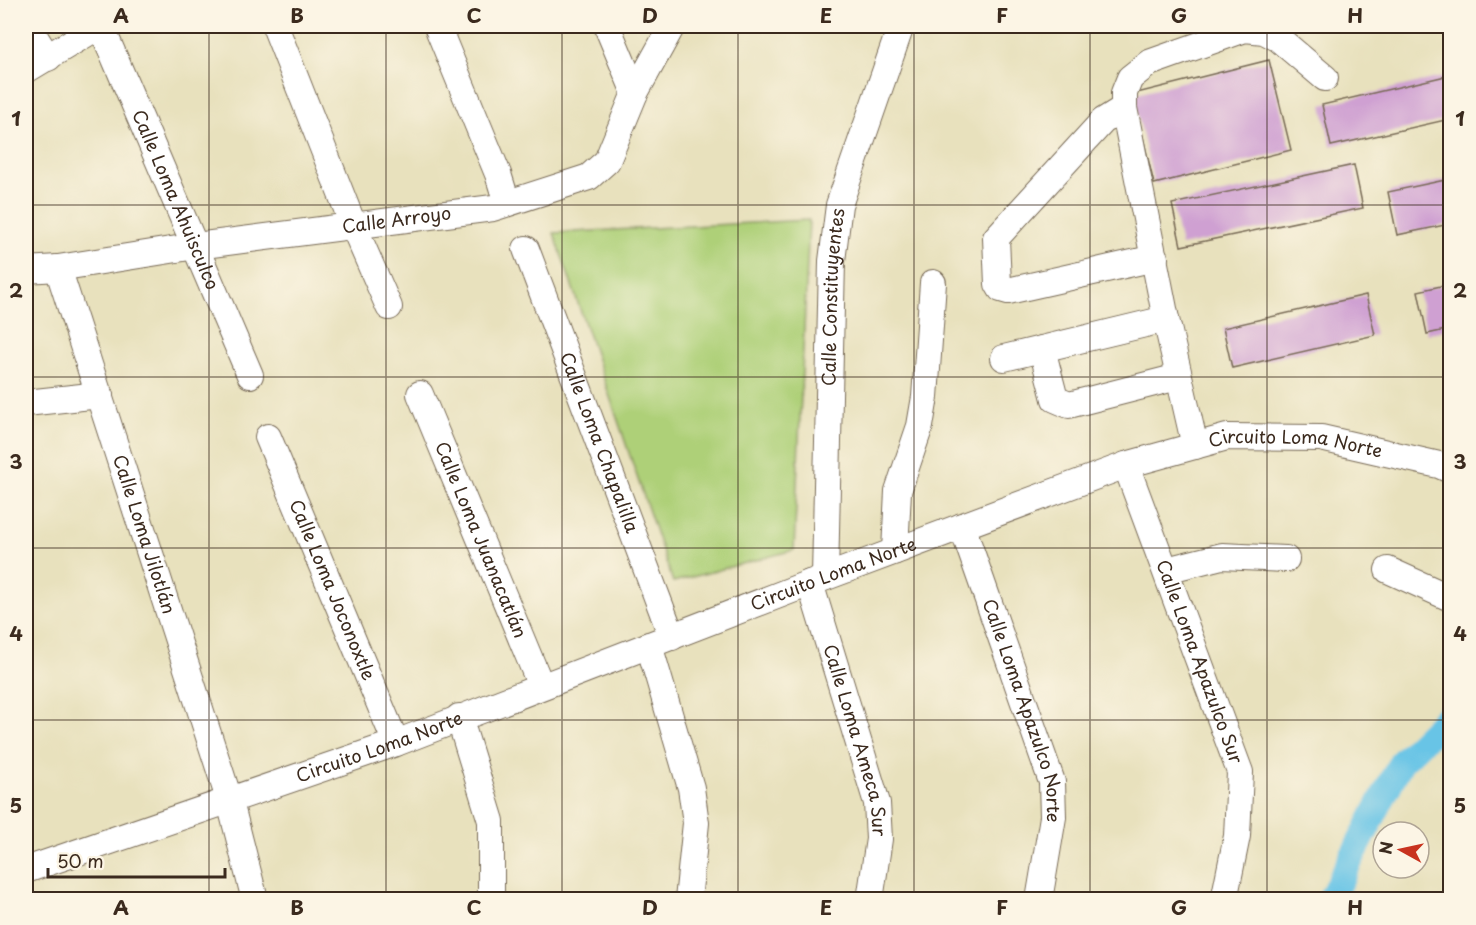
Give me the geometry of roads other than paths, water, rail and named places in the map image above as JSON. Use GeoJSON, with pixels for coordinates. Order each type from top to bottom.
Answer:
{"type":"FeatureCollection","features":[{"type":"Feature","properties":{"kind":"street"},"geometry":{"type":"LineString","coordinates":[[28,26],[37,64],[100,26]]}},
{"type":"Feature","properties":{"kind":"street","name":"Calle Loma Ahuisculco"},"geometry":{"type":"LineString","coordinates":[[100,26],[250,375]]}},
{"type":"Feature","properties":{"kind":"street"},"geometry":{"type":"LineString","coordinates":[[275,26],[354,227],[389,307]]}},
{"type":"Feature","properties":{"kind":"street"},"geometry":{"type":"LineString","coordinates":[[437,26],[498,174],[507,203]]}},
{"type":"Feature","properties":{"kind":"street"},"geometry":{"type":"LineString","coordinates":[[607,26],[635,93]]}},
{"type":"Feature","properties":{"kind":"street","name":"Calle Arroyo"},"geometry":{"type":"LineString","coordinates":[[26,270],[58,268],[196,246],[493,208],[589,177],[607,161],[635,93],[672,26]]}},
{"type":"Feature","properties":{"kind":"street","name":"Calle Constituyentes"},"geometry":{"type":"LineString","coordinates":[[817,580],[832,261],[839,205],[901,26]]}},
{"type":"Feature","properties":{"kind":"street"},"geometry":{"type":"LineString","coordinates":[[1195,446],[1178,377],[1124,108],[1125,93],[1130,78],[1149,63],[1245,29],[1264,31],[1279,39],[1325,78]]}},
{"type":"Feature","properties":{"kind":"street"},"geometry":{"type":"LineString","coordinates":[[1124,108],[1103,121],[996,238],[998,284],[1001,289],[1008,291],[1155,258]]}},
{"type":"Feature","properties":{"kind":"street","name":"Calle Loma Chapalilla"},"geometry":{"type":"LineString","coordinates":[[526,249],[661,641],[692,788],[696,823],[688,900]]}},
{"type":"Feature","properties":{"kind":"street","name":"Calle Loma Jilotlán"},"geometry":{"type":"LineString","coordinates":[[58,268],[230,802],[255,900]]}},
{"type":"Feature","properties":{"kind":"street"},"geometry":{"type":"LineString","coordinates":[[895,551],[898,491],[920,426],[925,397],[933,283]]}},
{"type":"Feature","properties":{"kind":"street"},"geometry":{"type":"LineString","coordinates":[[1004,358],[1166,319]]}},
{"type":"Feature","properties":{"kind":"street"},"geometry":{"type":"LineString","coordinates":[[1042,349],[1055,399],[1069,405],[1178,377]]}},
{"type":"Feature","properties":{"kind":"street","name":"Calle Loma Juanacatlán"},"geometry":{"type":"LineString","coordinates":[[420,394],[541,686]]}},
{"type":"Feature","properties":{"kind":"street"},"geometry":{"type":"LineString","coordinates":[[26,403],[100,395]]}},
{"type":"Feature","properties":{"kind":"street","name":"Calle Loma Joconoxtle"},"geometry":{"type":"LineString","coordinates":[[268,437],[396,743]]}},
{"type":"Feature","properties":{"kind":"street","name":"Circuito Loma Norte"},"geometry":{"type":"LineString","coordinates":[[26,870],[230,802],[396,743],[817,580],[1126,465],[1227,437],[1321,438],[1439,465],[1450,470]]}},
{"type":"Feature","properties":{"kind":"street","name":"Calle Loma Apazulco Sur"},"geometry":{"type":"LineString","coordinates":[[1126,465],[1240,772],[1238,836],[1224,900]]}},
{"type":"Feature","properties":{"kind":"street","name":"Calle Loma Apazulco Norte"},"geometry":{"type":"LineString","coordinates":[[962,526],[1052,782],[1053,817],[1040,900]]}},
{"type":"Feature","properties":{"kind":"street"},"geometry":{"type":"LineString","coordinates":[[1166,570],[1222,556],[1286,559]]}},
{"type":"Feature","properties":{"kind":"street"},"geometry":{"type":"LineString","coordinates":[[1388,570],[1450,597]]}},
{"type":"Feature","properties":{"kind":"street","name":"Calle Loma Ameca Sur"},"geometry":{"type":"LineString","coordinates":[[817,580],[877,803],[879,839],[870,900]]}},
{"type":"Feature","properties":{"kind":"street"},"geometry":{"type":"LineString","coordinates":[[459,717],[491,821],[491,900]]}},
{"type":"Feature","properties":{"kind":"waterway"},"geometry":{"type":"LineString","coordinates":[[1330,900],[1401,762],[1450,714]]}}]}
